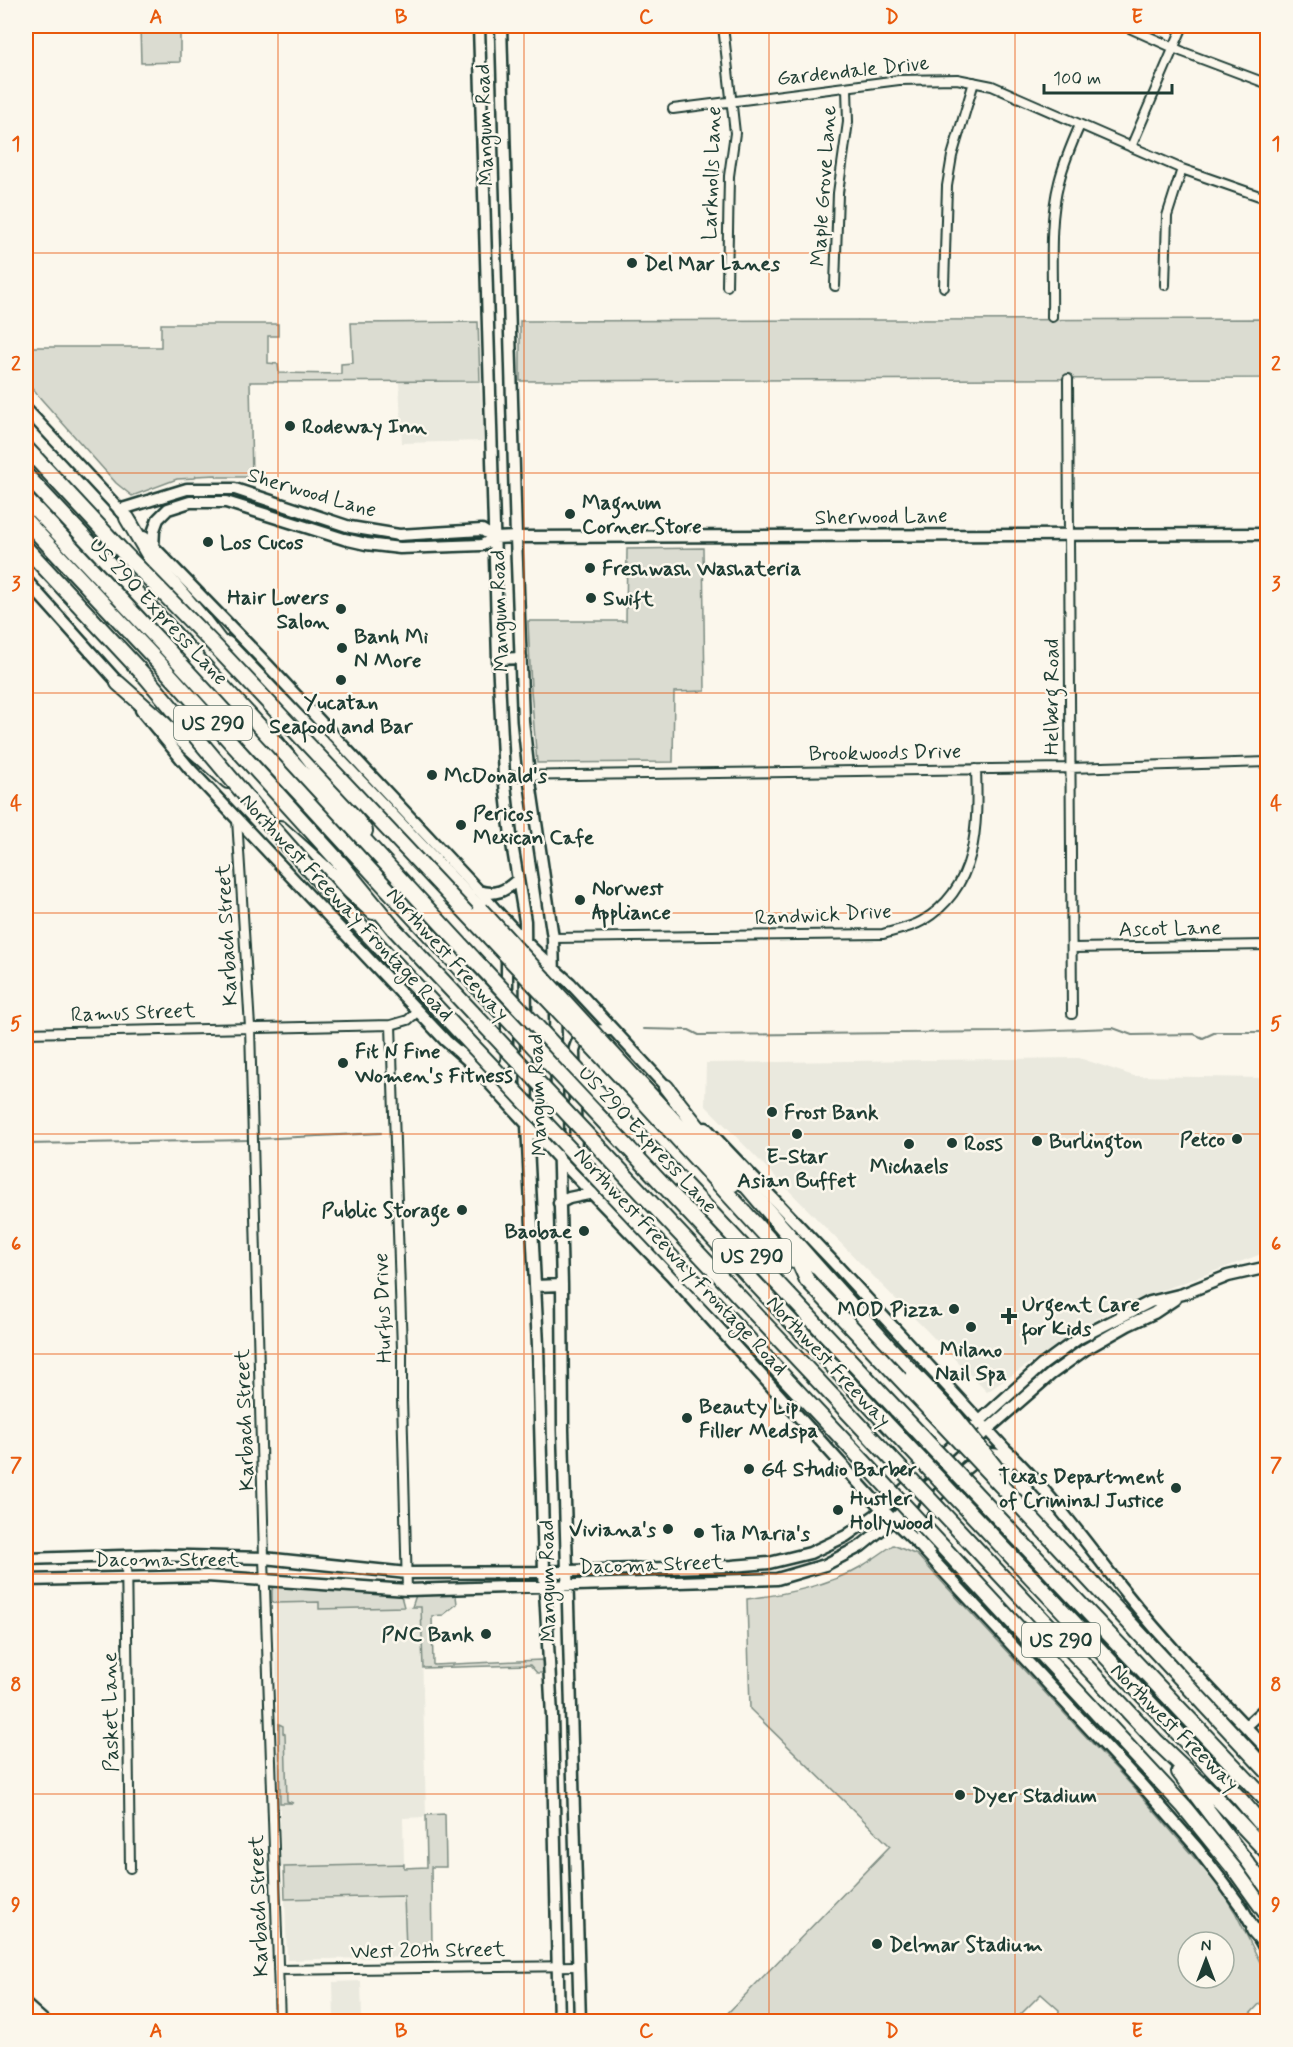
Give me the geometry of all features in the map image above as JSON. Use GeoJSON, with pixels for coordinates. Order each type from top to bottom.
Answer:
{"type":"FeatureCollection","features":[{"type":"Feature","properties":{"kind":"highway"},"geometry":{"type":"LineString","coordinates":[[26,448],[619,1075],[807,1280],[1268,1772]]}},
{"type":"Feature","properties":{"kind":"highway","name":"Northwest Freeway"},"geometry":{"type":"LineString","coordinates":[[26,475],[606,1101],[1268,1802]]}},
{"type":"Feature","properties":{"kind":"highway","name":"US 290 Express Lane"},"geometry":{"type":"LineString","coordinates":[[26,499],[472,981],[1241,1800],[1268,1832]]}},
{"type":"Feature","properties":{"kind":"highway"},"geometry":{"type":"LineString","coordinates":[[123,514],[150,557],[200,616],[366,832],[376,854]]}},
{"type":"Feature","properties":{"kind":"highway","name":"Northwest Freeway"},"geometry":{"type":"LineString","coordinates":[[26,521],[168,672],[341,864],[395,930],[472,1013],[1156,1741],[1221,1803],[1268,1853]]}},
{"type":"Feature","properties":{"kind":"highway"},"geometry":{"type":"LineString","coordinates":[[26,548],[145,676],[344,909],[864,1462],[1184,1807],[1235,1870],[1268,1916]]}},
{"type":"Feature","properties":{"kind":"highway"},"geometry":{"type":"LineString","coordinates":[[200,616],[480,909],[722,1171],[798,1260],[807,1280]]}},
{"type":"Feature","properties":{"kind":"highway"},"geometry":{"type":"LineString","coordinates":[[118,683],[364,905],[395,930]]}},
{"type":"Feature","properties":{"kind":"highway"},"geometry":{"type":"LineString","coordinates":[[666,1087],[706,1139],[823,1275],[956,1418],[1056,1544]]}},
{"type":"Feature","properties":{"kind":"highway"},"geometry":{"type":"LineString","coordinates":[[1156,1741],[1268,1891]]}},
{"type":"Feature","properties":{"kind":"highway"},"geometry":{"type":"LineString","coordinates":[[1254,1930],[1268,1946]]}},
{"type":"Feature","properties":{"kind":"main road","name":"Mangum Road"},"geometry":{"type":"LineString","coordinates":[[480,26],[498,659],[504,776],[525,921],[527,1125],[541,1431],[544,1572],[552,1716],[559,2022]]}},
{"type":"Feature","properties":{"kind":"main road","name":"Mangum Road"},"geometry":{"type":"LineString","coordinates":[[501,26],[512,417],[524,721],[529,775],[553,938],[562,1285],[562,1430],[580,2022]]}},
{"type":"Feature","properties":{"kind":"main road"},"geometry":{"type":"LineString","coordinates":[[482,121],[503,120]]}},
{"type":"Feature","properties":{"kind":"main road"},"geometry":{"type":"LineString","coordinates":[[26,409],[153,548],[268,666],[499,915],[570,983],[1026,1469],[1182,1659],[1268,1750]]}},
{"type":"Feature","properties":{"kind":"main road"},"geometry":{"type":"LineString","coordinates":[[492,417],[512,417]]}},
{"type":"Feature","properties":{"kind":"main road","name":"Sherwood Lane"},"geometry":{"type":"LineString","coordinates":[[123,514],[188,489],[235,489],[350,527],[399,535],[482,530],[495,537],[1268,534]]}},
{"type":"Feature","properties":{"kind":"main road","name":"Sherwood Lane"},"geometry":{"type":"LineString","coordinates":[[153,548],[154,530],[158,519],[168,509],[190,502],[226,502],[344,539],[400,548],[482,545],[495,537]]}},
{"type":"Feature","properties":{"kind":"main road","name":"Northwest Freeway Frontage Road"},"geometry":{"type":"LineString","coordinates":[[26,580],[118,683],[189,768],[446,1041],[470,1062],[558,1158],[670,1274],[882,1509],[971,1600],[1140,1783],[1197,1848],[1242,1908],[1268,1954]]}},
{"type":"Feature","properties":{"kind":"main road"},"geometry":{"type":"LineString","coordinates":[[498,659],[521,658]]}},
{"type":"Feature","properties":{"kind":"main road"},"geometry":{"type":"LineString","coordinates":[[479,891],[488,894],[500,892],[510,887],[518,879]]}},
{"type":"Feature","properties":{"kind":"main road"},"geometry":{"type":"LineString","coordinates":[[470,1062],[488,1071],[499,1073],[507,1061],[507,949],[499,915]]}},
{"type":"Feature","properties":{"kind":"main road"},"geometry":{"type":"LineString","coordinates":[[582,1182],[577,1164],[575,1141],[574,1051],[577,1040],[583,1034],[595,1030],[612,1030]]}},
{"type":"Feature","properties":{"kind":"main road"},"geometry":{"type":"LineString","coordinates":[[559,1203],[569,1198],[593,1193]]}},
{"type":"Feature","properties":{"kind":"main road","name":"Dacoma Street"},"geometry":{"type":"LineString","coordinates":[[26,1559],[191,1555],[264,1558],[407,1573],[544,1572],[732,1566],[787,1560],[822,1548],[846,1536],[882,1509],[1042,1365],[1079,1338],[1150,1302],[1183,1294],[1228,1276],[1268,1267]]}},
{"type":"Feature","properties":{"kind":"main road"},"geometry":{"type":"LineString","coordinates":[[535,1286],[562,1285]]}},
{"type":"Feature","properties":{"kind":"main road","name":"Dacoma Street"},"geometry":{"type":"LineString","coordinates":[[26,1580],[207,1576],[407,1590],[777,1579],[825,1566],[861,1546],[893,1520],[987,1430],[1050,1375],[1086,1349],[1183,1294]]}},
{"type":"Feature","properties":{"kind":"main road"},"geometry":{"type":"LineString","coordinates":[[1079,1338],[1086,1349]]}},
{"type":"Feature","properties":{"kind":"main road"},"geometry":{"type":"LineString","coordinates":[[541,1431],[562,1430]]}},
{"type":"Feature","properties":{"kind":"main road"},"geometry":{"type":"LineString","coordinates":[[971,1600],[919,1533],[916,1524],[918,1515],[971,1464],[988,1454],[996,1454],[1026,1469]]}},
{"type":"Feature","properties":{"kind":"main road"},"geometry":{"type":"LineString","coordinates":[[1246,1726],[1268,1706]]}},
{"type":"Feature","properties":{"kind":"main road"},"geometry":{"type":"LineString","coordinates":[[552,1716],[570,1715]]}},
{"type":"Feature","properties":{"kind":"main road"},"geometry":{"type":"LineString","coordinates":[[553,1838],[574,1837]]}},
{"type":"Feature","properties":{"kind":"main road"},"geometry":{"type":"LineString","coordinates":[[26,2005],[45,2022]]}},
{"type":"Feature","properties":{"kind":"street","name":"Larknolls Lane"},"geometry":{"type":"LineString","coordinates":[[723,26],[735,134],[729,176],[727,286]]}},
{"type":"Feature","properties":{"kind":"street"},"geometry":{"type":"LineString","coordinates":[[1125,26],[1174,48],[1268,84]]}},
{"type":"Feature","properties":{"kind":"street"},"geometry":{"type":"LineString","coordinates":[[1131,147],[1183,26]]}},
{"type":"Feature","properties":{"kind":"street","name":"Gardendale Drive"},"geometry":{"type":"LineString","coordinates":[[673,109],[899,80],[933,78],[974,82],[1008,92],[1182,169],[1268,199]]}},
{"type":"Feature","properties":{"kind":"street"},"geometry":{"type":"LineString","coordinates":[[944,287],[947,186],[952,156],[974,82]]}},
{"type":"Feature","properties":{"kind":"street","name":"Maple Grove Lane"},"geometry":{"type":"LineString","coordinates":[[835,286],[838,193],[848,122],[847,88]]}},
{"type":"Feature","properties":{"kind":"street"},"geometry":{"type":"LineString","coordinates":[[1052,318],[1054,209],[1067,154],[1080,125]]}},
{"type":"Feature","properties":{"kind":"street"},"geometry":{"type":"LineString","coordinates":[[1165,285],[1167,216],[1182,169]]}},
{"type":"Feature","properties":{"kind":"street","name":"Helberg Road"},"geometry":{"type":"LineString","coordinates":[[1068,379],[1072,1014]]}},
{"type":"Feature","properties":{"kind":"street","name":"Brookwoods Drive"},"geometry":{"type":"LineString","coordinates":[[504,776],[1069,768],[1268,762]]}},
{"type":"Feature","properties":{"kind":"street","name":"Randwick Drive"},"geometry":{"type":"LineString","coordinates":[[553,938],[883,934],[905,928],[922,921],[942,905],[960,885],[972,855],[978,811],[976,769]]}},
{"type":"Feature","properties":{"kind":"street","name":"Karbach Street"},"geometry":{"type":"LineString","coordinates":[[237,819],[250,1027],[264,1558],[280,2022]]}},
{"type":"Feature","properties":{"kind":"street","name":"Ascot Lane"},"geometry":{"type":"LineString","coordinates":[[1072,948],[1268,945]]}},
{"type":"Feature","properties":{"kind":"street","name":"Ramus Street"},"geometry":{"type":"LineString","coordinates":[[26,1033],[391,1024],[408,1020],[418,1011]]}},
{"type":"Feature","properties":{"kind":"street","name":"Hurfus Drive"},"geometry":{"type":"LineString","coordinates":[[391,1024],[402,1337],[407,1590]]}},
{"type":"Feature","properties":{"kind":"street","name":"Pasket Lane"},"geometry":{"type":"LineString","coordinates":[[126,1556],[130,1869]]}},
{"type":"Feature","properties":{"kind":"street","name":"West 20th Street"},"geometry":{"type":"LineString","coordinates":[[278,1970],[578,1966]]}},
{"type":"Feature","properties":{"kind":"shaded area"},"geometry":{"type":"Polygon","coordinates":[[[140,26],[180,26],[180,62],[141,63],[140,26]]]}},
{"type":"Feature","properties":{"kind":"shaded area"},"geometry":{"type":"Polygon","coordinates":[[[1267,319],[1267,378],[520,381],[520,321],[1267,319]]]}},
{"type":"Feature","properties":{"kind":"shaded area"},"geometry":{"type":"Polygon","coordinates":[[[478,322],[480,381],[250,382],[252,477],[217,477],[216,475],[177,479],[132,496],[116,483],[26,382],[26,347],[161,347],[161,324],[278,324],[278,336],[268,336],[268,363],[278,364],[279,373],[341,374],[341,364],[353,363],[351,323],[478,322]]]}},
{"type":"Feature","properties":{"kind":"shaded area"},"geometry":{"type":"Polygon","coordinates":[[[399,382],[480,382],[485,441],[402,443],[399,382]]]}},
{"type":"Feature","properties":{"kind":"shaded area"},"geometry":{"type":"Polygon","coordinates":[[[703,548],[705,691],[674,692],[673,762],[537,763],[528,621],[626,621],[627,549],[703,548]]]}},
{"type":"Feature","properties":{"kind":"shaded area"},"geometry":{"type":"Polygon","coordinates":[[[1079,1058],[1134,1076],[1267,1078],[1267,1252],[1111,1309],[987,1392],[705,1105],[706,1063],[1079,1058]]]}},
{"type":"Feature","properties":{"kind":"shaded area"},"geometry":{"type":"Polygon","coordinates":[[[893,1545],[917,1555],[1134,1788],[1218,1885],[1235,1912],[1267,1976],[1265,1998],[1247,2017],[1230,2022],[1058,2021],[1059,2010],[1041,1994],[1014,2021],[720,2021],[890,1846],[750,1709],[747,1599],[792,1592],[821,1584],[862,1566],[893,1545]]]}},
{"type":"Feature","properties":{"kind":"shaded area"},"geometry":{"type":"Polygon","coordinates":[[[276,1584],[398,1593],[404,1607],[319,1609],[319,1602],[275,1603],[272,1601],[272,1590],[276,1584]]]}},
{"type":"Feature","properties":{"kind":"shaded area"},"geometry":{"type":"Polygon","coordinates":[[[454,1594],[457,1604],[443,1615],[432,1616],[433,1665],[541,1660],[544,1670],[542,1673],[537,1673],[530,1665],[423,1668],[421,1607],[412,1607],[416,1595],[454,1594]]]}},
{"type":"Feature","properties":{"kind":"shaded area"},"geometry":{"type":"Polygon","coordinates":[[[319,1602],[320,1609],[421,1606],[426,1817],[403,1818],[404,1864],[281,1867],[275,1603],[319,1602]]]}},
{"type":"Feature","properties":{"kind":"shaded area"},"geometry":{"type":"Polygon","coordinates":[[[279,1724],[283,1726],[285,1734],[287,1801],[293,1803],[280,1803],[279,1724]]]}},
{"type":"Feature","properties":{"kind":"shaded area"},"geometry":{"type":"Polygon","coordinates":[[[445,1814],[446,1867],[431,1867],[432,1948],[406,1949],[404,1896],[285,1899],[284,1867],[404,1864],[404,1868],[427,1867],[426,1815],[445,1814]]]}},
{"type":"Feature","properties":{"kind":"shaded area"},"geometry":{"type":"Polygon","coordinates":[[[405,1896],[406,1957],[287,1960],[285,1899],[405,1896]]]}},
{"type":"Feature","properties":{"kind":"shaded area"},"geometry":{"type":"Polygon","coordinates":[[[361,1981],[362,2019],[422,2017],[422,2021],[290,2021],[334,2020],[333,1982],[361,1981]]]}},
{"type":"Feature","properties":{"kind":"waterway"},"geometry":{"type":"LineString","coordinates":[[644,1029],[689,1030],[699,1035],[999,1032],[1113,1028],[1132,1035],[1194,1034],[1203,1038],[1216,1032],[1268,1032]]}},
{"type":"Feature","properties":{"kind":"waterway"},"geometry":{"type":"LineString","coordinates":[[256,1139],[381,1133]]}},
{"type":"Feature","properties":{"kind":"waterway"},"geometry":{"type":"LineString","coordinates":[[26,1144],[251,1140]]}},
{"type":"Feature","properties":{"kind":"place","name":"Del Mar Lanes"},"geometry":{"type":"Point","coordinates":[632,263]}},
{"type":"Feature","properties":{"kind":"place","name":"Rodeway Inn"},"geometry":{"type":"Point","coordinates":[290,426]}},
{"type":"Feature","properties":{"kind":"place","name":"Magnum Corner Store"},"geometry":{"type":"Point","coordinates":[570,514]}},
{"type":"Feature","properties":{"kind":"place","name":"Los Cucos"},"geometry":{"type":"Point","coordinates":[208,542]}},
{"type":"Feature","properties":{"kind":"place","name":"Freshwash Washateria"},"geometry":{"type":"Point","coordinates":[590,568]}},
{"type":"Feature","properties":{"kind":"place","name":"Swift"},"geometry":{"type":"Point","coordinates":[591,598]}},
{"type":"Feature","properties":{"kind":"place","name":"Hair Lovers Salon"},"geometry":{"type":"Point","coordinates":[341,609]}},
{"type":"Feature","properties":{"kind":"place","name":"Banh Mi N More"},"geometry":{"type":"Point","coordinates":[342,648]}},
{"type":"Feature","properties":{"kind":"place","name":"Yucatan Seafood and Bar"},"geometry":{"type":"Point","coordinates":[341,680]}},
{"type":"Feature","properties":{"kind":"place","name":"McDonald's"},"geometry":{"type":"Point","coordinates":[432,775]}},
{"type":"Feature","properties":{"kind":"place","name":"Pericos Mexican Cafe"},"geometry":{"type":"Point","coordinates":[461,825]}},
{"type":"Feature","properties":{"kind":"place","name":"Norwest Appliance"},"geometry":{"type":"Point","coordinates":[580,900]}},
{"type":"Feature","properties":{"kind":"place","name":"Fit N Fine Women's Fitness"},"geometry":{"type":"Point","coordinates":[343,1063]}},
{"type":"Feature","properties":{"kind":"place","name":"Frost Bank"},"geometry":{"type":"Point","coordinates":[772,1112]}},
{"type":"Feature","properties":{"kind":"place","name":"E-Star Asian Buffet"},"geometry":{"type":"Point","coordinates":[797,1134]}},
{"type":"Feature","properties":{"kind":"place","name":"Petco"},"geometry":{"type":"Point","coordinates":[1237,1139]}},
{"type":"Feature","properties":{"kind":"place","name":"Burlington"},"geometry":{"type":"Point","coordinates":[1037,1141]}},
{"type":"Feature","properties":{"kind":"place","name":"Ross"},"geometry":{"type":"Point","coordinates":[952,1143]}},
{"type":"Feature","properties":{"kind":"place","name":"Michaels"},"geometry":{"type":"Point","coordinates":[909,1144]}},
{"type":"Feature","properties":{"kind":"place","name":"Public Storage"},"geometry":{"type":"Point","coordinates":[462,1210]}},
{"type":"Feature","properties":{"kind":"place","name":"Baobae"},"geometry":{"type":"Point","coordinates":[584,1231]}},
{"type":"Feature","properties":{"kind":"place","name":"MOD Pizza"},"geometry":{"type":"Point","coordinates":[954,1309]}},
{"type":"Feature","properties":{"kind":"place","name":"Urgent Care for Kids"},"geometry":{"type":"Point","coordinates":[1009,1316]}},
{"type":"Feature","properties":{"kind":"place","name":"Milano Nail Spa"},"geometry":{"type":"Point","coordinates":[971,1327]}},
{"type":"Feature","properties":{"kind":"place","name":"Beauty Lip Filler Medspa"},"geometry":{"type":"Point","coordinates":[687,1418]}},
{"type":"Feature","properties":{"kind":"place","name":"G4 Studio Barber"},"geometry":{"type":"Point","coordinates":[749,1469]}},
{"type":"Feature","properties":{"kind":"place","name":"Texas Department of Criminal Justice"},"geometry":{"type":"Point","coordinates":[1176,1488]}},
{"type":"Feature","properties":{"kind":"place","name":"Hustler Hollywood"},"geometry":{"type":"Point","coordinates":[838,1510]}},
{"type":"Feature","properties":{"kind":"place","name":"Viviana's"},"geometry":{"type":"Point","coordinates":[668,1529]}},
{"type":"Feature","properties":{"kind":"place","name":"Tia Maria's"},"geometry":{"type":"Point","coordinates":[699,1533]}},
{"type":"Feature","properties":{"kind":"place","name":"PNC Bank"},"geometry":{"type":"Point","coordinates":[486,1634]}},
{"type":"Feature","properties":{"kind":"place","name":"Dyer Stadium"},"geometry":{"type":"Point","coordinates":[960,1795]}},
{"type":"Feature","properties":{"kind":"place","name":"Delmar Stadium"},"geometry":{"type":"Point","coordinates":[877,1944]}}]}
